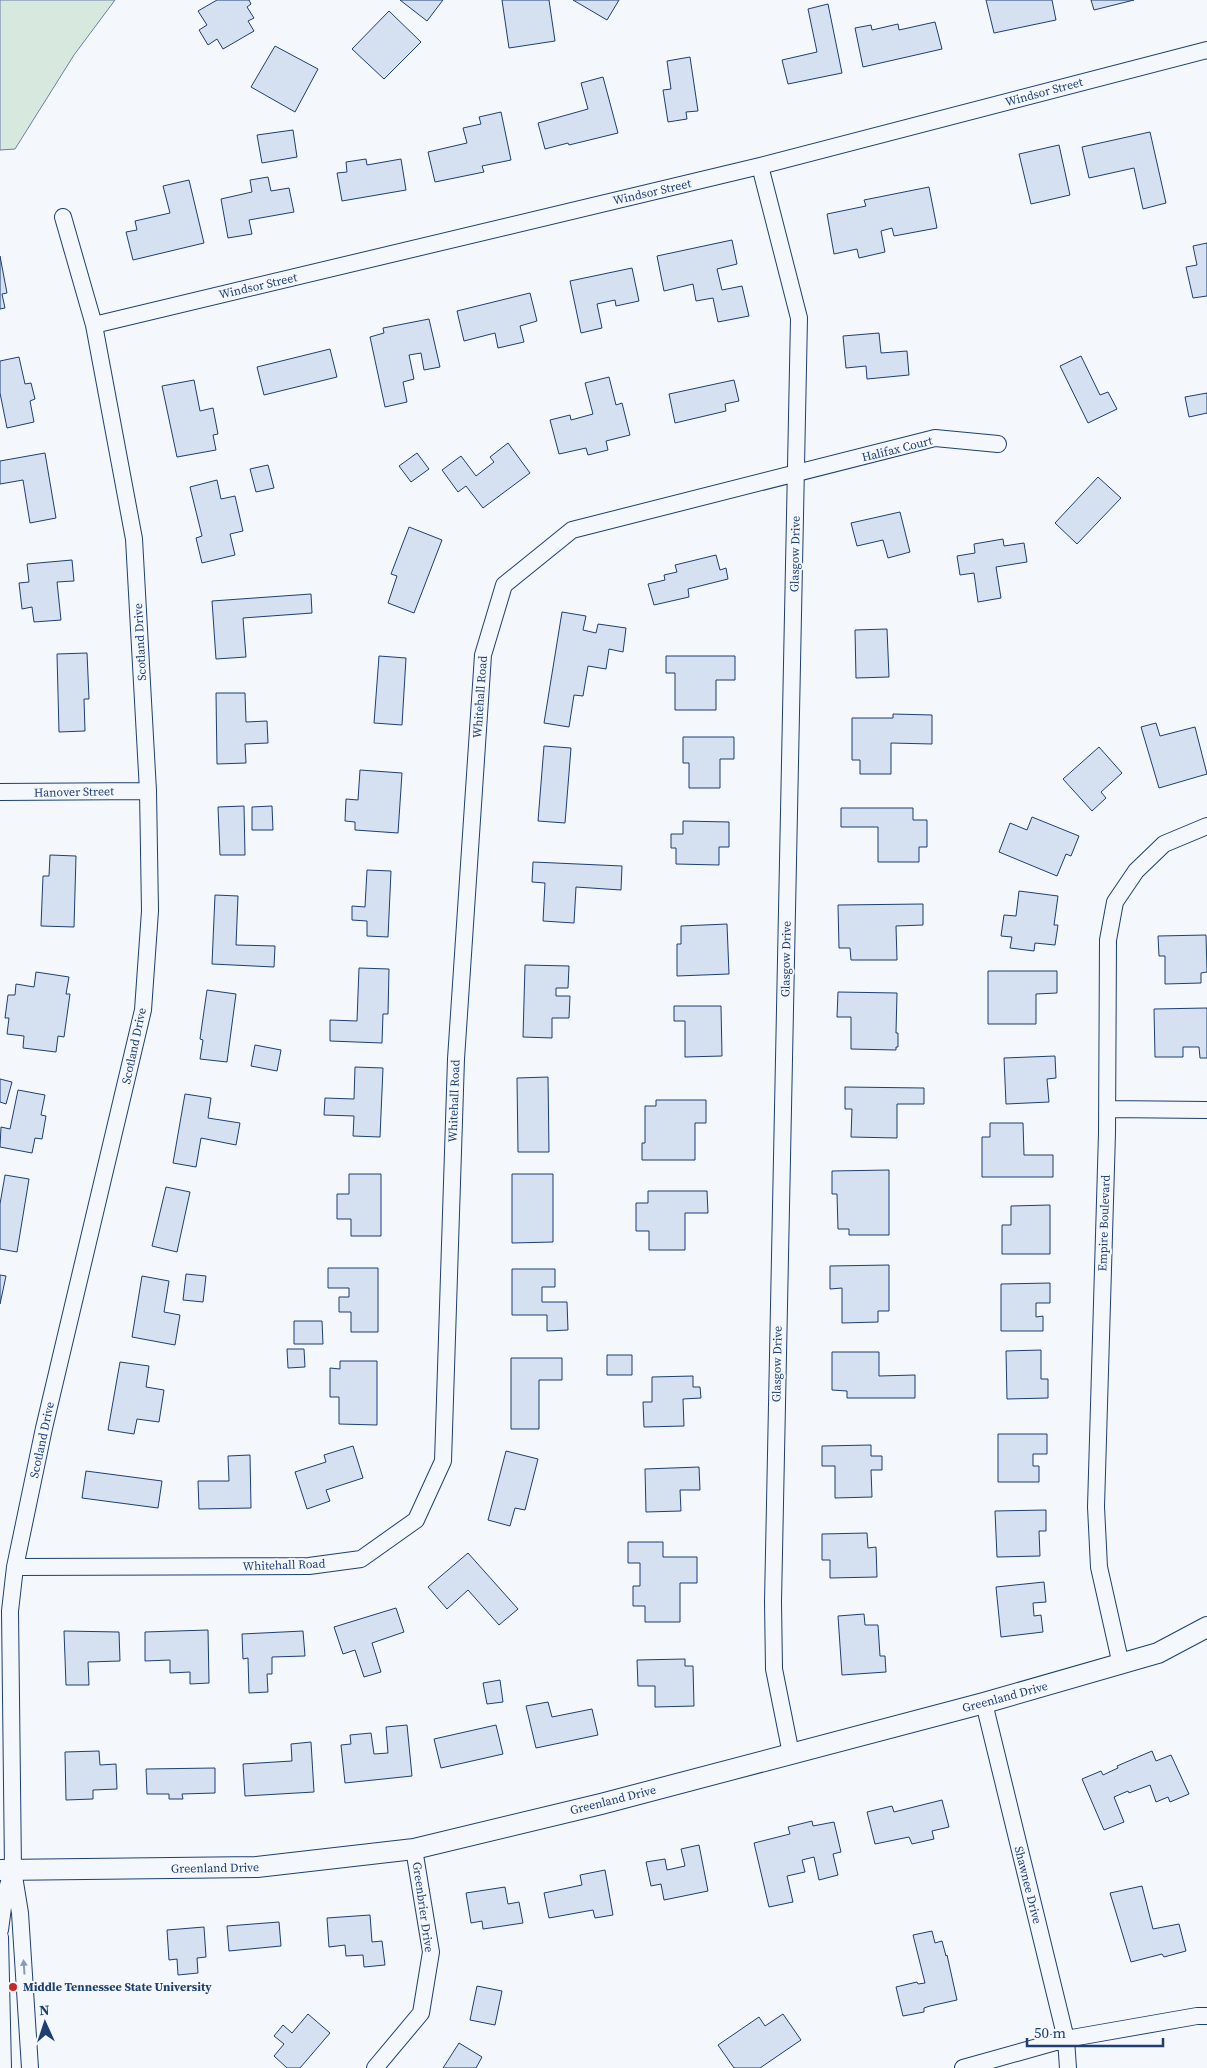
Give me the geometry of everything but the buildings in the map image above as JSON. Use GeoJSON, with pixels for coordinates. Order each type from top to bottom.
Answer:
{"type":"FeatureCollection","features":[{"type":"Feature","properties":{"kind":"street","name":"Windsor Street"},"geometry":{"type":"LineString","coordinates":[[94,326],[760,166],[1207,50]]}},
{"type":"Feature","properties":{"kind":"street","name":"Glasgow Drive"},"geometry":{"type":"LineString","coordinates":[[760,166],[799,318],[772,1602],[774,1668],[791,1754]]}},
{"type":"Feature","properties":{"kind":"street","name":"Scotland Drive"},"geometry":{"type":"LineString","coordinates":[[6,1870],[10,1611],[15,1567],[44,1428],[143,1010],[150,911],[148,791],[134,539],[94,326],[62,217]]}},
{"type":"Feature","properties":{"kind":"street","name":"Halifax Court"},"geometry":{"type":"LineString","coordinates":[[796,474],[935,438],[998,444]]}},
{"type":"Feature","properties":{"kind":"street","name":"Whitehall Road"},"geometry":{"type":"LineString","coordinates":[[15,1567],[309,1566],[361,1559],[416,1520],[443,1461],[456,1059],[483,655],[504,585],[572,530],[796,474]]}},
{"type":"Feature","properties":{"kind":"street","name":"Hanover Street"},"geometry":{"type":"LineString","coordinates":[[0,792],[148,791]]}},
{"type":"Feature","properties":{"kind":"street","name":"Empire Boulevard"},"geometry":{"type":"LineString","coordinates":[[1121,1665],[1099,1567],[1096,1507],[1107,1109],[1108,940],[1115,902],[1136,870],[1164,844],[1207,826]]}},
{"type":"Feature","properties":{"kind":"street"},"geometry":{"type":"LineString","coordinates":[[1107,1109],[1207,1110]]}},
{"type":"Feature","properties":{"kind":"street","name":"Greenland Drive"},"geometry":{"type":"LineString","coordinates":[[6,1870],[257,1867],[414,1849],[602,1804],[1121,1665],[1158,1653],[1207,1627]]}},
{"type":"Feature","properties":{"kind":"street","name":"Shawnee Drive"},"geometry":{"type":"LineString","coordinates":[[984,1703],[1066,2039],[1068,2068]]}},
{"type":"Feature","properties":{"kind":"street","name":"Greenbrier Drive"},"geometry":{"type":"LineString","coordinates":[[375,2068],[421,2013],[431,1952],[414,1849]]}},
{"type":"Feature","properties":{"kind":"street"},"geometry":{"type":"LineString","coordinates":[[0,1930],[6,1870]]}},
{"type":"Feature","properties":{"kind":"street"},"geometry":{"type":"LineString","coordinates":[[6,1870],[20,1913],[30,2068]]}},
{"type":"Feature","properties":{"kind":"street"},"geometry":{"type":"LineString","coordinates":[[0,1937],[3,2068]]}},
{"type":"Feature","properties":{"kind":"street"},"geometry":{"type":"LineString","coordinates":[[963,2068],[1066,2039],[1197,2016],[1207,2016]]}},
{"type":"Feature","properties":{"kind":"shaded area"},"geometry":{"type":"Polygon","coordinates":[[[0,0],[115,0],[74,55],[15,149],[0,150],[0,0]]]}},
{"type":"Feature","properties":{"kind":"place","name":"Middle Tennessee State University"},"geometry":{"type":"Point","coordinates":[13,1987]}}]}
